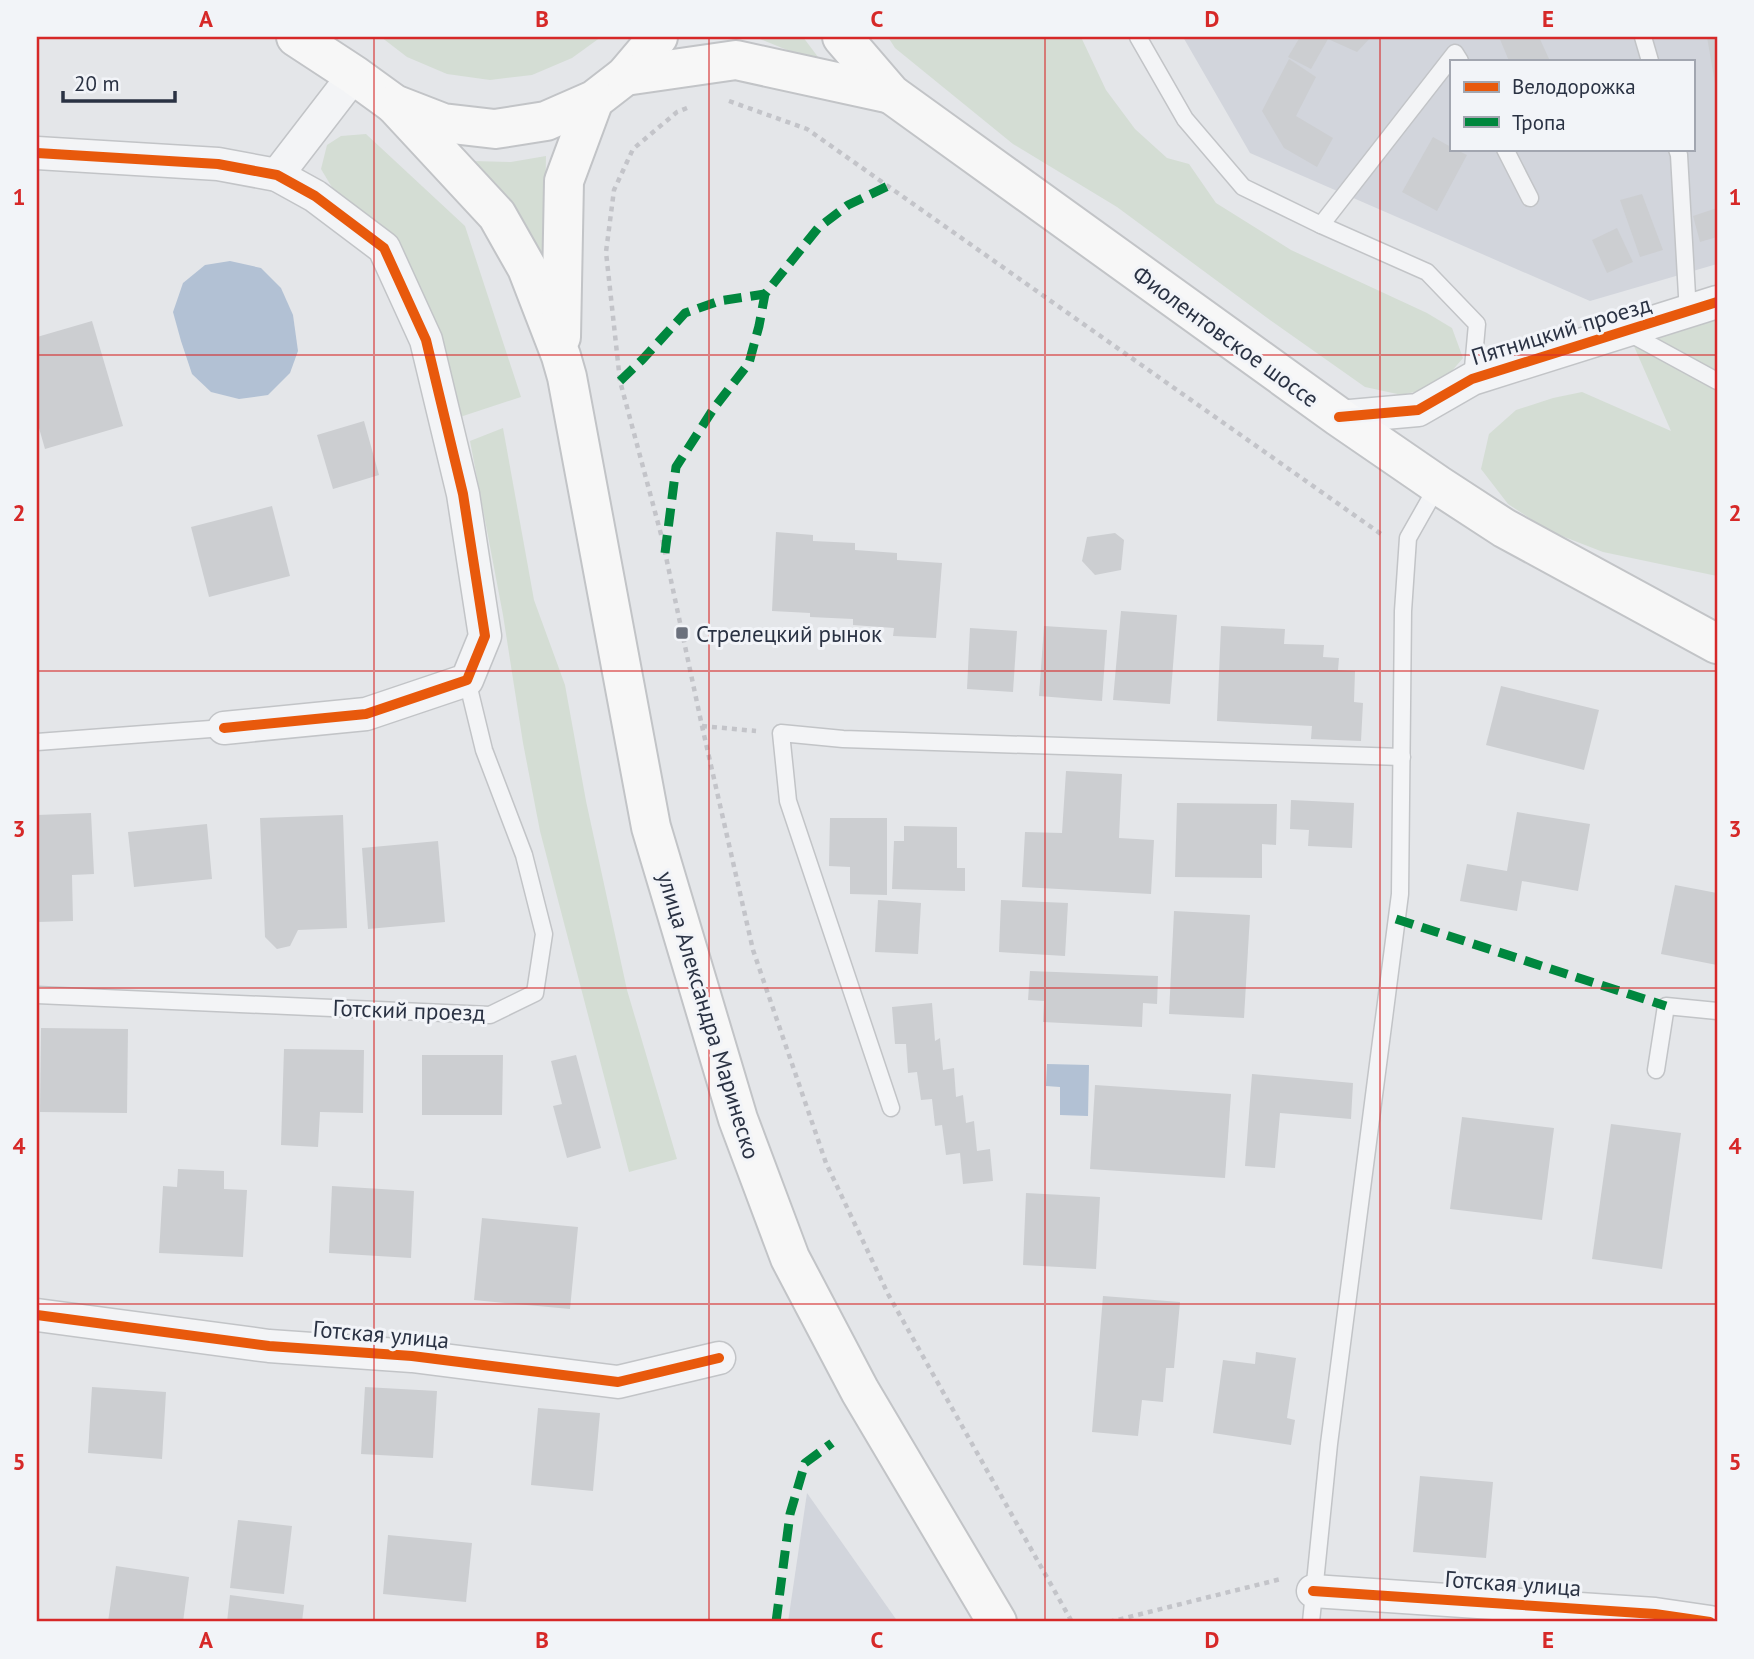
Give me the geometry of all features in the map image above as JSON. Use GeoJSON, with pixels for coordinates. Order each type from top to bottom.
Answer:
{"type":"FeatureCollection","features":[{"type":"Feature","properties":{"kind":"main road","name":"Фиолентовское шоссе"},"geometry":{"type":"LineString","coordinates":[[296,37],[394,104],[443,123],[495,129],[546,121],[594,100],[625,76],[657,37]]}},
{"type":"Feature","properties":{"kind":"main road","name":"Фиолентовское шоссе"},"geometry":{"type":"LineString","coordinates":[[323,37],[354,75]]}},
{"type":"Feature","properties":{"kind":"main road","name":"Фиолентовское шоссе"},"geometry":{"type":"LineString","coordinates":[[842,37],[891,94],[1339,417],[1504,528],[1717,644]]}},
{"type":"Feature","properties":{"kind":"main road","name":"Фиолентовское шоссе"},"geometry":{"type":"LineString","coordinates":[[625,76],[736,60],[891,94]]}},
{"type":"Feature","properties":{"kind":"main road","name":"улица Александра Маринеско"},"geometry":{"type":"LineString","coordinates":[[561,356],[564,181],[594,100]]}},
{"type":"Feature","properties":{"kind":"main road","name":"улица Александра Маринеско"},"geometry":{"type":"LineString","coordinates":[[394,104],[497,215],[527,268],[561,356],[566,377],[651,827],[738,1119],[790,1258],[860,1391],[997,1622]]}},
{"type":"Feature","properties":{"kind":"street"},"geometry":{"type":"LineString","coordinates":[[277,175],[354,75]]}},
{"type":"Feature","properties":{"kind":"street"},"geometry":{"type":"LineString","coordinates":[[37,153],[218,164],[277,175],[315,197],[384,248],[426,340],[463,494],[485,636],[467,680],[366,714],[224,728]]}},
{"type":"Feature","properties":{"kind":"street","name":"Пятницкий проезд"},"geometry":{"type":"LineString","coordinates":[[1339,417],[1418,410],[1472,379],[1717,302]]}},
{"type":"Feature","properties":{"kind":"street","name":"Готская улица"},"geometry":{"type":"LineString","coordinates":[[37,1315],[269,1346],[412,1356],[618,1382],[719,1357]]}},
{"type":"Feature","properties":{"kind":"street","name":"Готская улица"},"geometry":{"type":"LineString","coordinates":[[1313,1591],[1655,1614],[1710,1622]]}},
{"type":"Feature","properties":{"kind":"lane"},"geometry":{"type":"LineString","coordinates":[[1138,37],[1185,119],[1242,187],[1427,272],[1477,324],[1472,379]]}},
{"type":"Feature","properties":{"kind":"lane"},"geometry":{"type":"LineString","coordinates":[[1643,37],[1650,60]]}},
{"type":"Feature","properties":{"kind":"lane"},"geometry":{"type":"LineString","coordinates":[[1321,225],[1455,52],[1459,60]]}},
{"type":"Feature","properties":{"kind":"lane"},"geometry":{"type":"LineString","coordinates":[[1506,150],[1530,198]]}},
{"type":"Feature","properties":{"kind":"lane"},"geometry":{"type":"LineString","coordinates":[[1677,150],[1688,313]]}},
{"type":"Feature","properties":{"kind":"lane"},"geometry":{"type":"LineString","coordinates":[[1627,332],[1717,380]]}},
{"type":"Feature","properties":{"kind":"lane"},"geometry":{"type":"LineString","coordinates":[[1311,1622],[1328,1444],[1400,894],[1403,611],[1408,538],[1438,485]]}},
{"type":"Feature","properties":{"kind":"lane","name":"Готский проезд"},"geometry":{"type":"LineString","coordinates":[[37,995],[490,1015],[535,993],[544,934],[524,855],[484,751],[467,680]]}},
{"type":"Feature","properties":{"kind":"lane"},"geometry":{"type":"LineString","coordinates":[[37,742],[224,728]]}},
{"type":"Feature","properties":{"kind":"lane"},"geometry":{"type":"LineString","coordinates":[[891,1108],[788,801],[781,733],[843,739],[1402,757]]}},
{"type":"Feature","properties":{"kind":"lane"},"geometry":{"type":"LineString","coordinates":[[1656,1070],[1666,1006],[1717,1011]]}},
{"type":"Feature","properties":{"kind":"path"},"geometry":{"type":"LineString","coordinates":[[720,98],[807,129],[1381,533],[1381,547]]}},
{"type":"Feature","properties":{"kind":"path"},"geometry":{"type":"LineString","coordinates":[[699,105],[677,112],[633,149],[614,190],[606,253],[620,381],[662,538],[753,950],[827,1163],[888,1294],[1072,1622]]}},
{"type":"Feature","properties":{"kind":"path"},"geometry":{"type":"LineString","coordinates":[[702,726],[781,733]]}},
{"type":"Feature","properties":{"kind":"path"},"geometry":{"type":"LineString","coordinates":[[1109,1622],[1289,1577],[1313,1591]]}},
{"type":"Feature","properties":{"kind":"shaded area"},"geometry":{"type":"Polygon","coordinates":[[[381,37],[601,37],[572,58],[532,75],[490,80],[447,74],[407,57],[381,37]]]}},
{"type":"Feature","properties":{"kind":"shaded area"},"geometry":{"type":"Polygon","coordinates":[[[755,37],[803,37],[824,65],[755,37]]]}},
{"type":"Feature","properties":{"kind":"shaded area"},"geometry":{"type":"Polygon","coordinates":[[[888,37],[1081,37],[1106,90],[1135,129],[1167,158],[1189,164],[1216,203],[1291,250],[1427,313],[1452,328],[1463,358],[1439,386],[1402,395],[1365,387],[1117,207],[1013,144],[895,48],[888,37]]]}},
{"type":"Feature","properties":{"kind":"shaded area"},"geometry":{"type":"Polygon","coordinates":[[[1183,37],[1717,37],[1717,264],[1590,301],[1250,153],[1183,37]]]}},
{"type":"Feature","properties":{"kind":"shaded area"},"geometry":{"type":"Polygon","coordinates":[[[366,134],[465,226],[521,397],[457,418],[404,258],[336,194],[321,169],[327,145],[341,136],[366,134]]]}},
{"type":"Feature","properties":{"kind":"shaded area"},"geometry":{"type":"Polygon","coordinates":[[[546,156],[544,258],[472,161],[511,162],[546,156]]]}},
{"type":"Feature","properties":{"kind":"shaded area"},"geometry":{"type":"Polygon","coordinates":[[[1717,313],[1717,576],[1603,552],[1549,531],[1508,504],[1481,469],[1489,434],[1516,410],[1582,392],[1671,431],[1633,344],[1717,313]]]}},
{"type":"Feature","properties":{"kind":"shaded area"},"geometry":{"type":"Polygon","coordinates":[[[503,428],[534,600],[565,685],[586,801],[627,990],[677,1159],[629,1172],[540,831],[470,441],[503,428]]]}},
{"type":"Feature","properties":{"kind":"shaded area"},"geometry":{"type":"Polygon","coordinates":[[[807,1493],[898,1622],[788,1622],[807,1493]]]}},
{"type":"Feature","properties":{"kind":"water"},"geometry":{"type":"Polygon","coordinates":[[[230,261],[261,268],[281,288],[293,315],[298,351],[290,373],[268,395],[239,399],[211,392],[192,374],[181,341],[173,312],[183,283],[205,265],[230,261]]]}},
{"type":"Feature","properties":{"kind":"water"},"geometry":{"type":"Polygon","coordinates":[[[1047,1064],[1089,1065],[1088,1116],[1060,1115],[1060,1087],[1046,1086],[1047,1064]]]}},
{"type":"Feature","properties":{"kind":"building"},"geometry":{"type":"Polygon","coordinates":[[[1300,37],[1371,37],[1357,52],[1328,39],[1311,69],[1288,57],[1300,37]]]}},
{"type":"Feature","properties":{"kind":"building"},"geometry":{"type":"Polygon","coordinates":[[[1499,37],[1539,37],[1550,60],[1509,60],[1499,37]]]}},
{"type":"Feature","properties":{"kind":"building"},"geometry":{"type":"Polygon","coordinates":[[[1707,37],[1717,37],[1717,89],[1716,89],[1707,37]]]}},
{"type":"Feature","properties":{"kind":"building"},"geometry":{"type":"Polygon","coordinates":[[[1289,59],[1316,77],[1296,116],[1333,138],[1317,167],[1284,148],[1262,111],[1289,59]]]}},
{"type":"Feature","properties":{"kind":"building"},"geometry":{"type":"Polygon","coordinates":[[[1433,137],[1450,146],[1450,150],[1467,155],[1437,211],[1402,192],[1433,137]]]}},
{"type":"Feature","properties":{"kind":"building"},"geometry":{"type":"Polygon","coordinates":[[[1642,194],[1663,250],[1640,257],[1620,200],[1642,194]]]}},
{"type":"Feature","properties":{"kind":"building"},"geometry":{"type":"Polygon","coordinates":[[[1717,208],[1717,237],[1700,242],[1693,216],[1717,208]]]}},
{"type":"Feature","properties":{"kind":"building"},"geometry":{"type":"Polygon","coordinates":[[[1617,228],[1633,262],[1607,273],[1592,240],[1617,228]]]}},
{"type":"Feature","properties":{"kind":"building"},"geometry":{"type":"Polygon","coordinates":[[[92,321],[123,426],[45,449],[37,421],[37,337],[92,321]]]}},
{"type":"Feature","properties":{"kind":"building"},"geometry":{"type":"Polygon","coordinates":[[[364,421],[379,475],[333,489],[317,435],[364,421]]]}},
{"type":"Feature","properties":{"kind":"building"},"geometry":{"type":"Polygon","coordinates":[[[272,506],[290,576],[209,597],[191,527],[272,506]]]}},
{"type":"Feature","properties":{"kind":"building"},"geometry":{"type":"Polygon","coordinates":[[[776,532],[813,535],[813,541],[855,543],[855,550],[897,553],[897,560],[942,563],[936,638],[893,636],[894,628],[853,625],[853,619],[810,617],[810,613],[772,611],[776,532]]]}},
{"type":"Feature","properties":{"kind":"building"},"geometry":{"type":"Polygon","coordinates":[[[1115,533],[1124,540],[1121,570],[1095,575],[1082,561],[1087,537],[1115,533]]]}},
{"type":"Feature","properties":{"kind":"building"},"geometry":{"type":"Polygon","coordinates":[[[1121,611],[1177,615],[1170,704],[1113,700],[1121,611]]]}},
{"type":"Feature","properties":{"kind":"building"},"geometry":{"type":"Polygon","coordinates":[[[1044,626],[1107,630],[1102,701],[1039,696],[1044,626]]]}},
{"type":"Feature","properties":{"kind":"building"},"geometry":{"type":"Polygon","coordinates":[[[1221,626],[1285,629],[1284,644],[1324,645],[1323,657],[1339,658],[1338,670],[1355,671],[1354,702],[1363,703],[1361,741],[1311,739],[1312,726],[1217,721],[1221,626]]]}},
{"type":"Feature","properties":{"kind":"building"},"geometry":{"type":"Polygon","coordinates":[[[970,628],[1017,631],[1013,692],[967,689],[970,628]]]}},
{"type":"Feature","properties":{"kind":"building"},"geometry":{"type":"Polygon","coordinates":[[[1501,686],[1599,710],[1584,770],[1486,745],[1501,686]]]}},
{"type":"Feature","properties":{"kind":"building"},"geometry":{"type":"Polygon","coordinates":[[[1066,771],[1122,774],[1119,838],[1154,840],[1151,894],[1022,887],[1025,832],[1062,833],[1066,771]]]}},
{"type":"Feature","properties":{"kind":"building"},"geometry":{"type":"Polygon","coordinates":[[[1291,800],[1354,803],[1352,848],[1308,846],[1309,830],[1290,829],[1291,800]]]}},
{"type":"Feature","properties":{"kind":"building"},"geometry":{"type":"Polygon","coordinates":[[[1177,803],[1277,804],[1276,845],[1262,844],[1262,878],[1175,877],[1177,803]]]}},
{"type":"Feature","properties":{"kind":"building"},"geometry":{"type":"Polygon","coordinates":[[[1517,812],[1590,824],[1578,891],[1522,881],[1517,911],[1460,901],[1467,864],[1507,871],[1517,812]]]}},
{"type":"Feature","properties":{"kind":"building"},"geometry":{"type":"Polygon","coordinates":[[[91,813],[94,874],[72,875],[73,921],[37,922],[37,815],[91,813]]]}},
{"type":"Feature","properties":{"kind":"building"},"geometry":{"type":"Polygon","coordinates":[[[343,815],[347,928],[298,930],[290,946],[277,949],[265,937],[260,818],[343,815]]]}},
{"type":"Feature","properties":{"kind":"building"},"geometry":{"type":"Polygon","coordinates":[[[830,818],[887,818],[887,895],[850,894],[850,867],[829,866],[830,818]]]}},
{"type":"Feature","properties":{"kind":"building"},"geometry":{"type":"Polygon","coordinates":[[[207,824],[212,879],[134,887],[128,832],[207,824]]]}},
{"type":"Feature","properties":{"kind":"building"},"geometry":{"type":"Polygon","coordinates":[[[904,826],[957,827],[957,868],[965,868],[965,891],[892,889],[894,841],[904,841],[904,826]]]}},
{"type":"Feature","properties":{"kind":"building"},"geometry":{"type":"Polygon","coordinates":[[[438,841],[445,922],[368,929],[362,848],[438,841]]]}},
{"type":"Feature","properties":{"kind":"building"},"geometry":{"type":"Polygon","coordinates":[[[1675,885],[1717,893],[1717,965],[1661,954],[1675,885]]]}},
{"type":"Feature","properties":{"kind":"building"},"geometry":{"type":"Polygon","coordinates":[[[878,900],[921,903],[918,954],[875,952],[878,900]]]}},
{"type":"Feature","properties":{"kind":"building"},"geometry":{"type":"Polygon","coordinates":[[[1001,900],[1068,903],[1065,956],[999,952],[1001,900]]]}},
{"type":"Feature","properties":{"kind":"building"},"geometry":{"type":"Polygon","coordinates":[[[1174,911],[1250,915],[1244,1018],[1169,1014],[1174,911]]]}},
{"type":"Feature","properties":{"kind":"building"},"geometry":{"type":"Polygon","coordinates":[[[1030,971],[1158,976],[1157,1004],[1143,1003],[1142,1027],[1043,1022],[1044,1001],[1028,1000],[1030,971]]]}},
{"type":"Feature","properties":{"kind":"building"},"geometry":{"type":"Polygon","coordinates":[[[932,1003],[935,1041],[940,1038],[943,1070],[954,1068],[956,1097],[963,1095],[966,1123],[974,1121],[977,1151],[990,1149],[993,1181],[963,1184],[960,1153],[946,1155],[942,1125],[935,1126],[932,1099],[921,1100],[917,1072],[908,1073],[906,1044],[895,1044],[892,1007],[932,1003]]]}},
{"type":"Feature","properties":{"kind":"building"},"geometry":{"type":"Polygon","coordinates":[[[41,1028],[128,1029],[127,1113],[40,1112],[41,1028]]]}},
{"type":"Feature","properties":{"kind":"building"},"geometry":{"type":"Polygon","coordinates":[[[284,1049],[364,1050],[363,1113],[320,1112],[318,1147],[281,1145],[284,1049]]]}},
{"type":"Feature","properties":{"kind":"building"},"geometry":{"type":"Polygon","coordinates":[[[422,1055],[503,1055],[502,1115],[422,1115],[422,1055]]]}},
{"type":"Feature","properties":{"kind":"building"},"geometry":{"type":"Polygon","coordinates":[[[576,1055],[601,1148],[567,1158],[553,1106],[562,1104],[551,1061],[576,1055]]]}},
{"type":"Feature","properties":{"kind":"building"},"geometry":{"type":"Polygon","coordinates":[[[1252,1074],[1353,1083],[1351,1119],[1280,1113],[1275,1168],[1245,1166],[1252,1074]]]}},
{"type":"Feature","properties":{"kind":"building"},"geometry":{"type":"Polygon","coordinates":[[[1095,1085],[1231,1094],[1225,1178],[1090,1169],[1095,1085]]]}},
{"type":"Feature","properties":{"kind":"building"},"geometry":{"type":"Polygon","coordinates":[[[1462,1117],[1554,1128],[1542,1220],[1450,1209],[1462,1117]]]}},
{"type":"Feature","properties":{"kind":"building"},"geometry":{"type":"Polygon","coordinates":[[[1611,1124],[1681,1133],[1662,1269],[1592,1259],[1611,1124]]]}},
{"type":"Feature","properties":{"kind":"building"},"geometry":{"type":"Polygon","coordinates":[[[178,1169],[224,1171],[224,1189],[247,1190],[243,1257],[159,1253],[163,1186],[177,1187],[178,1169]]]}},
{"type":"Feature","properties":{"kind":"building"},"geometry":{"type":"Polygon","coordinates":[[[332,1186],[414,1191],[411,1258],[329,1253],[332,1186]]]}},
{"type":"Feature","properties":{"kind":"building"},"geometry":{"type":"Polygon","coordinates":[[[1026,1193],[1100,1197],[1096,1269],[1023,1265],[1026,1193]]]}},
{"type":"Feature","properties":{"kind":"building"},"geometry":{"type":"Polygon","coordinates":[[[482,1218],[578,1227],[570,1309],[474,1300],[482,1218]]]}},
{"type":"Feature","properties":{"kind":"building"},"geometry":{"type":"Polygon","coordinates":[[[1103,1296],[1180,1302],[1174,1368],[1166,1368],[1163,1402],[1142,1400],[1138,1436],[1092,1432],[1103,1296]]]}},
{"type":"Feature","properties":{"kind":"building"},"geometry":{"type":"Polygon","coordinates":[[[1256,1352],[1296,1358],[1287,1418],[1295,1420],[1291,1445],[1213,1433],[1223,1360],[1255,1364],[1256,1352]]]}},
{"type":"Feature","properties":{"kind":"building"},"geometry":{"type":"Polygon","coordinates":[[[92,1387],[166,1392],[162,1459],[88,1453],[92,1387]]]}},
{"type":"Feature","properties":{"kind":"building"},"geometry":{"type":"Polygon","coordinates":[[[365,1387],[437,1391],[433,1458],[361,1454],[365,1387]]]}},
{"type":"Feature","properties":{"kind":"building"},"geometry":{"type":"Polygon","coordinates":[[[538,1408],[600,1413],[593,1491],[531,1485],[538,1408]]]}},
{"type":"Feature","properties":{"kind":"building"},"geometry":{"type":"Polygon","coordinates":[[[1420,1476],[1493,1482],[1486,1558],[1413,1552],[1420,1476]]]}},
{"type":"Feature","properties":{"kind":"building"},"geometry":{"type":"Polygon","coordinates":[[[238,1520],[292,1526],[284,1594],[230,1588],[238,1520]]]}},
{"type":"Feature","properties":{"kind":"building"},"geometry":{"type":"Polygon","coordinates":[[[388,1535],[472,1543],[466,1602],[383,1594],[388,1535]]]}},
{"type":"Feature","properties":{"kind":"building"},"geometry":{"type":"Polygon","coordinates":[[[116,1566],[189,1577],[183,1622],[108,1622],[116,1566]]]}},
{"type":"Feature","properties":{"kind":"building"},"geometry":{"type":"Polygon","coordinates":[[[230,1595],[304,1605],[302,1622],[227,1622],[230,1595]]]}},
{"type":"Feature","properties":{"kind":"marked path"},"geometry":{"type":"LineString","coordinates":[[665,553],[676,467],[714,408],[749,363],[765,294],[818,228],[848,205],[888,186]]}},
{"type":"Feature","properties":{"kind":"marked path"},"geometry":{"type":"LineString","coordinates":[[620,381],[685,313],[719,301],[765,294]]}},
{"type":"Feature","properties":{"kind":"marked path"},"geometry":{"type":"LineString","coordinates":[[1396,919],[1666,1006]]}},
{"type":"Feature","properties":{"kind":"marked path"},"geometry":{"type":"LineString","coordinates":[[776,1622],[790,1514],[805,1463],[832,1443]]}},
{"type":"Feature","properties":{"kind":"cycle path"},"geometry":{"type":"LineString","coordinates":[[37,153],[218,164],[277,175],[315,196],[384,248],[426,340],[463,494],[485,636],[467,680],[366,714],[224,728]]}},
{"type":"Feature","properties":{"kind":"cycle path"},"geometry":{"type":"LineString","coordinates":[[1339,417],[1418,410],[1472,379],[1717,302]]}},
{"type":"Feature","properties":{"kind":"cycle path"},"geometry":{"type":"LineString","coordinates":[[37,1315],[269,1346],[412,1356],[618,1382],[719,1358]]}},
{"type":"Feature","properties":{"kind":"cycle path"},"geometry":{"type":"LineString","coordinates":[[1313,1591],[1655,1614],[1710,1622]]}},
{"type":"Feature","properties":{"kind":"place","name":"Стрелецкий рынок"},"geometry":{"type":"Point","coordinates":[682,633]}}]}
